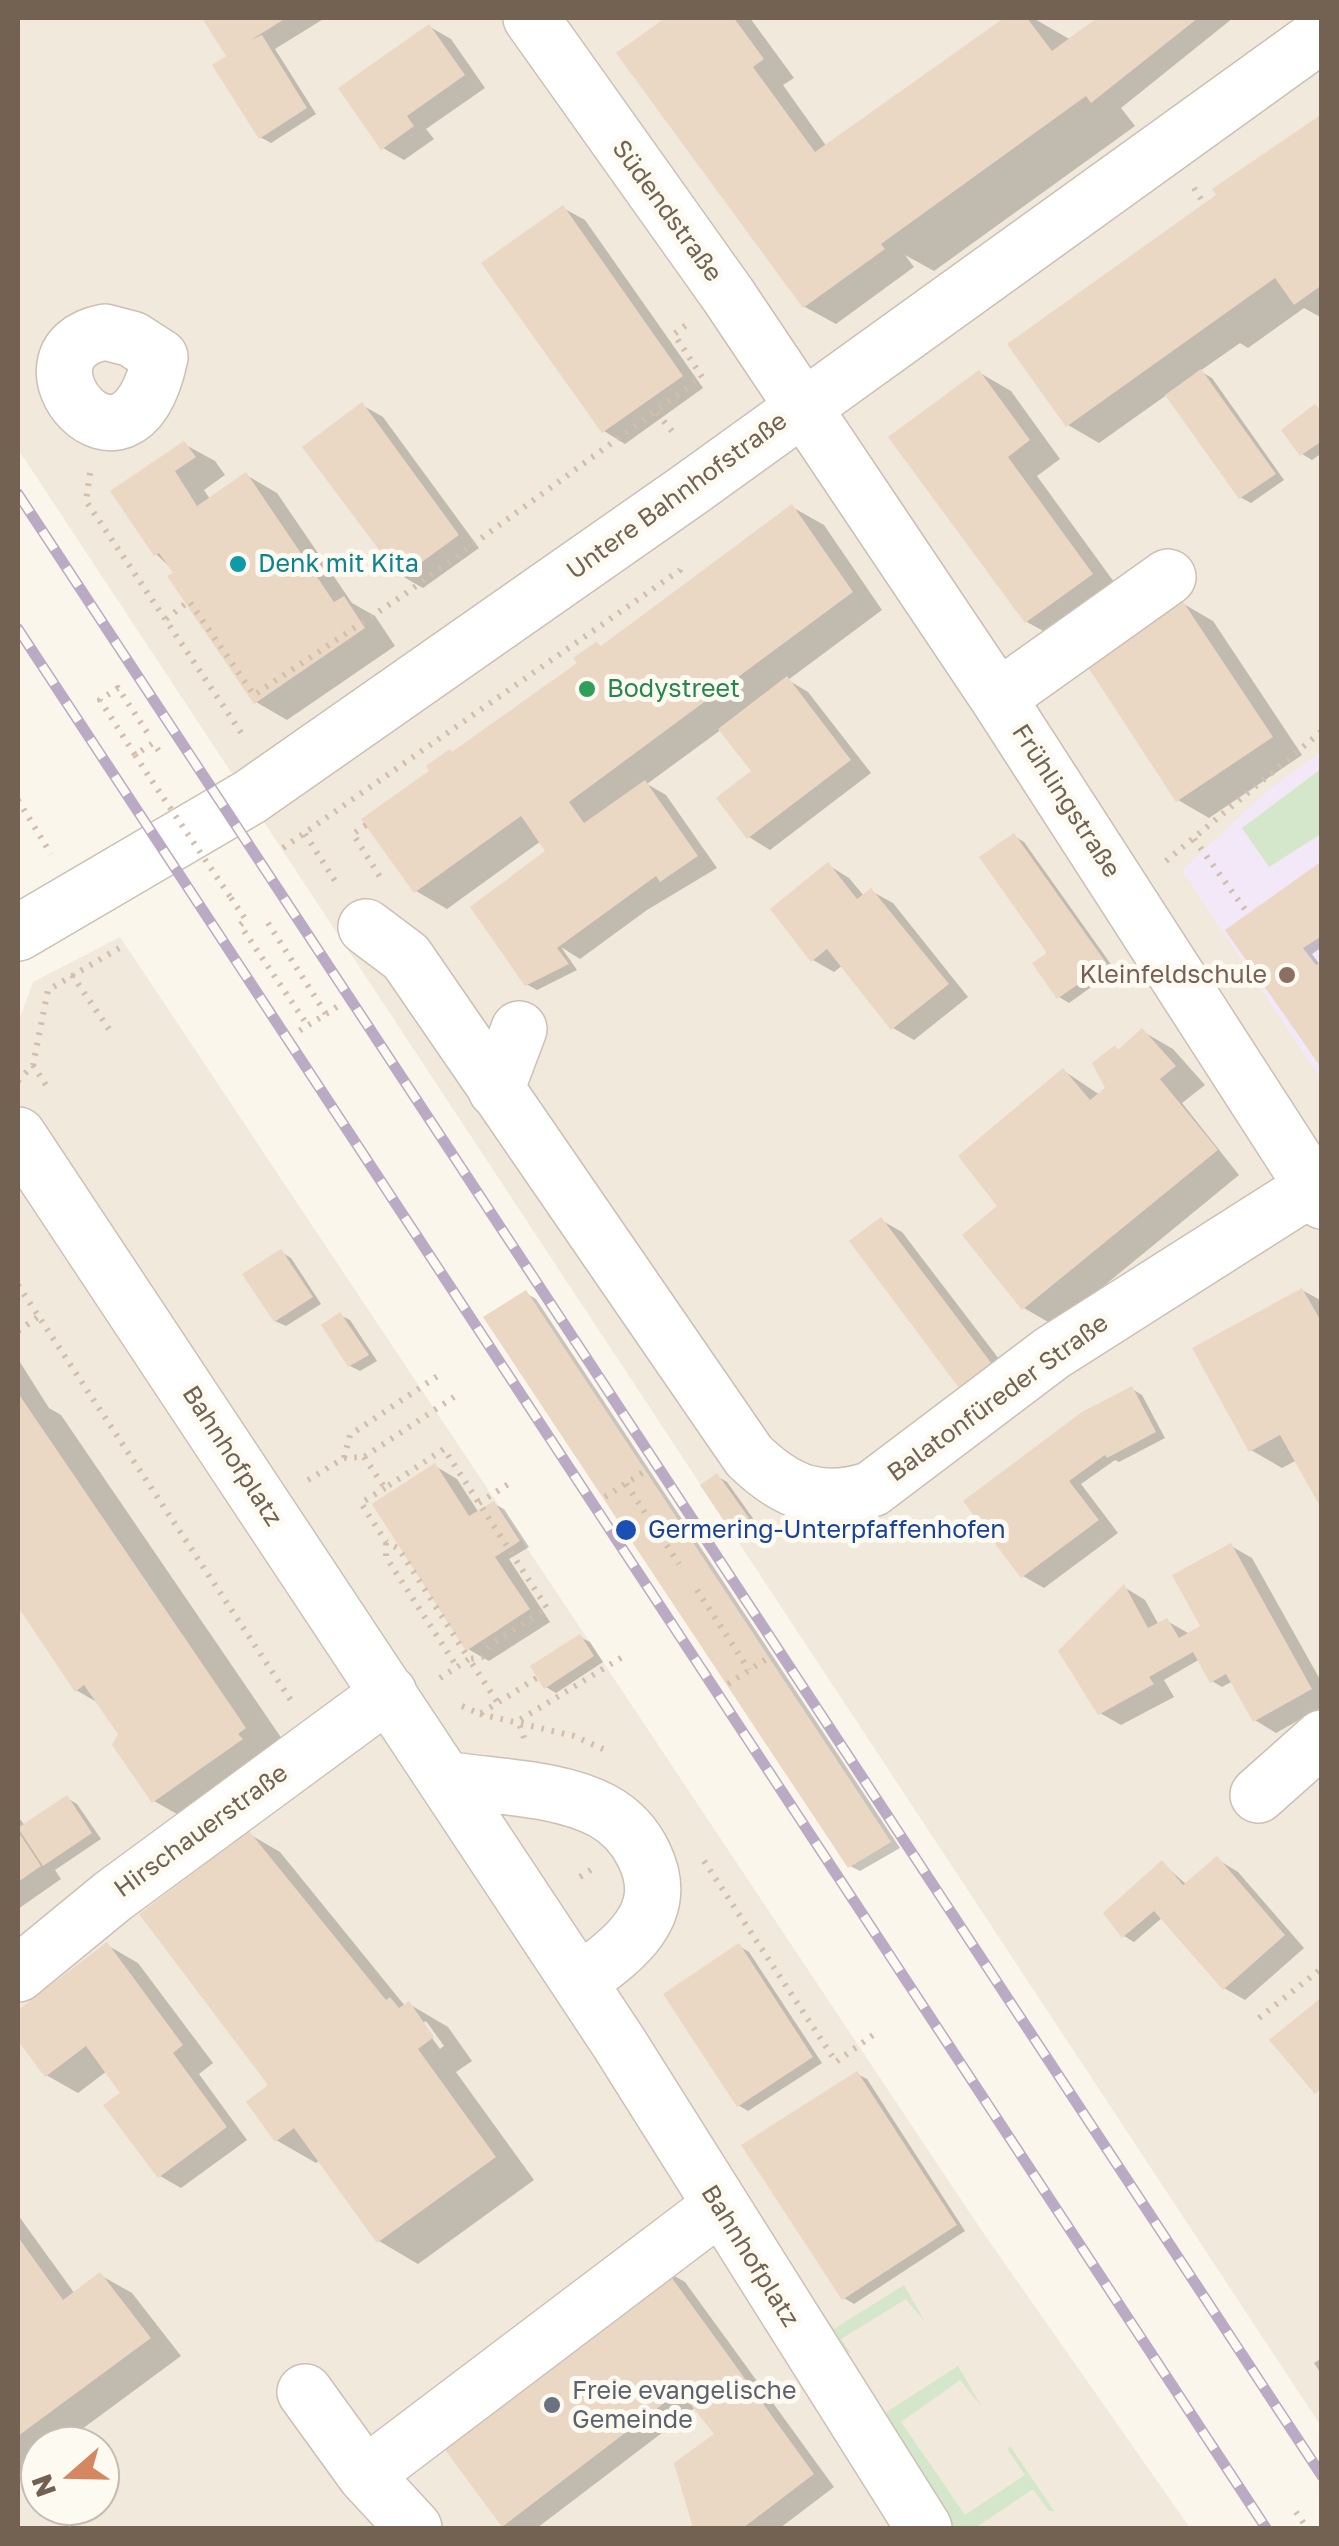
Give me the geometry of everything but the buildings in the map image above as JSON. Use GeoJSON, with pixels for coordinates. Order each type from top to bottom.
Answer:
{"type":"FeatureCollection","features":[{"type":"Feature","properties":{"kind":"street","name":"Südendstraße"},"geometry":{"type":"LineString","coordinates":[[532,18],[728,295],[800,408]]}},
{"type":"Feature","properties":{"kind":"street","name":"Untere Bahnhofstraße"},"geometry":{"type":"LineString","coordinates":[[18,933],[250,797],[1322,34]]}},
{"type":"Feature","properties":{"kind":"street","name":"Frühlingstraße"},"geometry":{"type":"LineString","coordinates":[[800,408],[998,698],[1317,1194]]}},
{"type":"Feature","properties":{"kind":"street"},"geometry":{"type":"LineString","coordinates":[[998,698],[1168,577]]}},
{"type":"Feature","properties":{"kind":"street","name":"Balatonfüreder Straße"},"geometry":{"type":"LineString","coordinates":[[366,927],[406,957],[749,1456],[776,1482],[806,1496],[844,1498],[872,1490],[1052,1354],[1317,1194]]}},
{"type":"Feature","properties":{"kind":"street"},"geometry":{"type":"LineString","coordinates":[[496,1090],[520,1029]]}},
{"type":"Feature","properties":{"kind":"street","name":"Bahnhofplatz"},"geometry":{"type":"LineString","coordinates":[[18,1135],[418,1679],[445,1779],[579,1982],[718,2207],[858,2394],[924,2528]]}},
{"type":"Feature","properties":{"kind":"street","name":"Hirschauerstraße"},"geometry":{"type":"LineString","coordinates":[[18,1974],[113,1896],[300,1755],[418,1679]]}},
{"type":"Feature","properties":{"kind":"street"},"geometry":{"type":"LineString","coordinates":[[1258,1795],[1322,1738]]}},
{"type":"Feature","properties":{"kind":"street"},"geometry":{"type":"LineString","coordinates":[[445,1779],[578,1802],[620,1823],[637,1842],[654,1884],[653,1903],[642,1930],[579,1982]]}},
{"type":"Feature","properties":{"kind":"street"},"geometry":{"type":"LineString","coordinates":[[365,2476],[718,2207]]}},
{"type":"Feature","properties":{"kind":"street"},"geometry":{"type":"LineString","coordinates":[[305,2392],[365,2476],[414,2528]]}},
{"type":"Feature","properties":{"kind":"path"},"geometry":{"type":"LineString","coordinates":[[696,318],[674,334],[702,377]]}},
{"type":"Feature","properties":{"kind":"path"},"geometry":{"type":"LineString","coordinates":[[166,618],[189,601],[254,695],[404,594],[702,377],[712,375]]}},
{"type":"Feature","properties":{"kind":"path"},"geometry":{"type":"LineString","coordinates":[[657,412],[680,440]]}},
{"type":"Feature","properties":{"kind":"path"},"geometry":{"type":"LineString","coordinates":[[86,501],[246,740]]}},
{"type":"Feature","properties":{"kind":"path"},"geometry":{"type":"LineString","coordinates":[[283,848],[680,570]]}},
{"type":"Feature","properties":{"kind":"path"},"geometry":{"type":"LineString","coordinates":[[146,732],[118,688],[100,700],[232,898],[246,920],[240,925],[308,1026]]}},
{"type":"Feature","properties":{"kind":"path"},"geometry":{"type":"LineString","coordinates":[[1126,893],[1322,731]]}},
{"type":"Feature","properties":{"kind":"path"},"geometry":{"type":"LineString","coordinates":[[135,755],[153,743],[159,751]]}},
{"type":"Feature","properties":{"kind":"path"},"geometry":{"type":"LineString","coordinates":[[18,800],[56,861]]}},
{"type":"Feature","properties":{"kind":"path"},"geometry":{"type":"LineString","coordinates":[[305,834],[324,863]]}},
{"type":"Feature","properties":{"kind":"path"},"geometry":{"type":"LineString","coordinates":[[1194,838],[1249,915]]}},
{"type":"Feature","properties":{"kind":"path"},"geometry":{"type":"LineString","coordinates":[[268,924],[326,1014]]}},
{"type":"Feature","properties":{"kind":"path"},"geometry":{"type":"LineString","coordinates":[[26,1074],[43,1033],[48,990],[121,947]]}},
{"type":"Feature","properties":{"kind":"path"},"geometry":{"type":"LineString","coordinates":[[72,976],[111,1032]]}},
{"type":"Feature","properties":{"kind":"path"},"geometry":{"type":"LineString","coordinates":[[299,1031],[338,1006]]}},
{"type":"Feature","properties":{"kind":"path"},"geometry":{"type":"LineString","coordinates":[[18,1286],[300,1755]]}},
{"type":"Feature","properties":{"kind":"path"},"geometry":{"type":"LineString","coordinates":[[18,1330],[38,1317]]}},
{"type":"Feature","properties":{"kind":"path"},"geometry":{"type":"LineString","coordinates":[[344,1458],[350,1435],[439,1375]]}},
{"type":"Feature","properties":{"kind":"path"},"geometry":{"type":"LineString","coordinates":[[316,1475],[344,1458],[364,1456],[454,1397]]}},
{"type":"Feature","properties":{"kind":"path"},"geometry":{"type":"LineString","coordinates":[[418,1679],[457,1667],[469,1658],[482,1657],[489,1646],[547,1608],[444,1449],[361,1502],[386,1542],[399,1549],[469,1658],[498,1703]]}},
{"type":"Feature","properties":{"kind":"path"},"geometry":{"type":"LineString","coordinates":[[364,1456],[384,1488]]}},
{"type":"Feature","properties":{"kind":"path"},"geometry":{"type":"LineString","coordinates":[[605,1497],[645,1471]]}},
{"type":"Feature","properties":{"kind":"path"},"geometry":{"type":"LineString","coordinates":[[479,1503],[510,1483]]}},
{"type":"Feature","properties":{"kind":"path"},"geometry":{"type":"LineString","coordinates":[[626,1484],[679,1564]]}},
{"type":"Feature","properties":{"kind":"path"},"geometry":{"type":"LineString","coordinates":[[386,1542],[386,1558],[457,1667]]}},
{"type":"Feature","properties":{"kind":"path"},"geometry":{"type":"LineString","coordinates":[[697,1590],[749,1670]]}},
{"type":"Feature","properties":{"kind":"path"},"geometry":{"type":"LineString","coordinates":[[518,1721],[624,1656]]}},
{"type":"Feature","properties":{"kind":"path"},"geometry":{"type":"LineString","coordinates":[[728,1684],[768,1658]]}},
{"type":"Feature","properties":{"kind":"path"},"geometry":{"type":"LineString","coordinates":[[453,1702],[480,1714],[538,1676]]}},
{"type":"Feature","properties":{"kind":"path"},"geometry":{"type":"LineString","coordinates":[[418,1679],[446,1690]]}},
{"type":"Feature","properties":{"kind":"path"},"geometry":{"type":"LineString","coordinates":[[749,1927],[836,2062],[873,2035]]}},
{"type":"Feature","properties":{"kind":"path"},"geometry":{"type":"LineString","coordinates":[[1259,2018],[1322,1968]]}},
{"type":"Feature","properties":{"kind":"path"},"geometry":{"type":"LineString","coordinates":[[1296,2512],[1307,2528]]}},
{"type":"Feature","properties":{"kind":"shaded area"},"geometry":{"type":"Polygon","coordinates":[[[18,18],[1321,18],[1321,2426],[18,449],[18,18]]]}},
{"type":"Feature","properties":{"kind":"shaded area","name":"Kleinfeldschule"},"geometry":{"type":"Polygon","coordinates":[[[1321,752],[1321,1080],[1182,870],[1269,789],[1321,752]]]}},
{"type":"Feature","properties":{"kind":"shaded area"},"geometry":{"type":"Polygon","coordinates":[[[120,937],[982,2231],[1190,2528],[18,2528],[18,1023],[33,982],[120,937]]]}},
{"type":"Feature","properties":{"kind":"green space"},"geometry":{"type":"Polygon","coordinates":[[[1321,769],[1321,834],[1269,867],[1242,828],[1321,769]]]}},
{"type":"Feature","properties":{"kind":"green space"},"geometry":{"type":"Polygon","coordinates":[[[904,2285],[925,2322],[906,2299],[841,2339],[850,2352],[837,2360],[802,2305],[814,2300],[834,2329],[904,2285]]]}},
{"type":"Feature","properties":{"kind":"green space"},"geometry":{"type":"Polygon","coordinates":[[[958,2366],[982,2407],[960,2380],[901,2422],[965,2515],[1025,2475],[1008,2450],[1010,2446],[1054,2511],[1049,2511],[1033,2489],[975,2528],[945,2528],[874,2420],[958,2366]]]}},
{"type":"Feature","properties":{"kind":"railway"},"geometry":{"type":"LineString","coordinates":[[18,494],[1322,2476]]}},
{"type":"Feature","properties":{"kind":"railway"},"geometry":{"type":"LineString","coordinates":[[18,629],[1266,2528]]}},
{"type":"Feature","properties":{"kind":"place","name":"Denk mit Kita"},"geometry":{"type":"Point","coordinates":[238,564]}},
{"type":"Feature","properties":{"kind":"place","name":"Bodystreet"},"geometry":{"type":"Point","coordinates":[587,689]}},
{"type":"Feature","properties":{"kind":"place","name":"Kleinfeldschule"},"geometry":{"type":"Point","coordinates":[1287,975]}},
{"type":"Feature","properties":{"kind":"place","name":"Germering-Unterpfaffenhofen"},"geometry":{"type":"Point","coordinates":[626,1530]}},
{"type":"Feature","properties":{"kind":"place","name":"Freie evangelische Gemeinde"},"geometry":{"type":"Point","coordinates":[552,2405]}}]}
